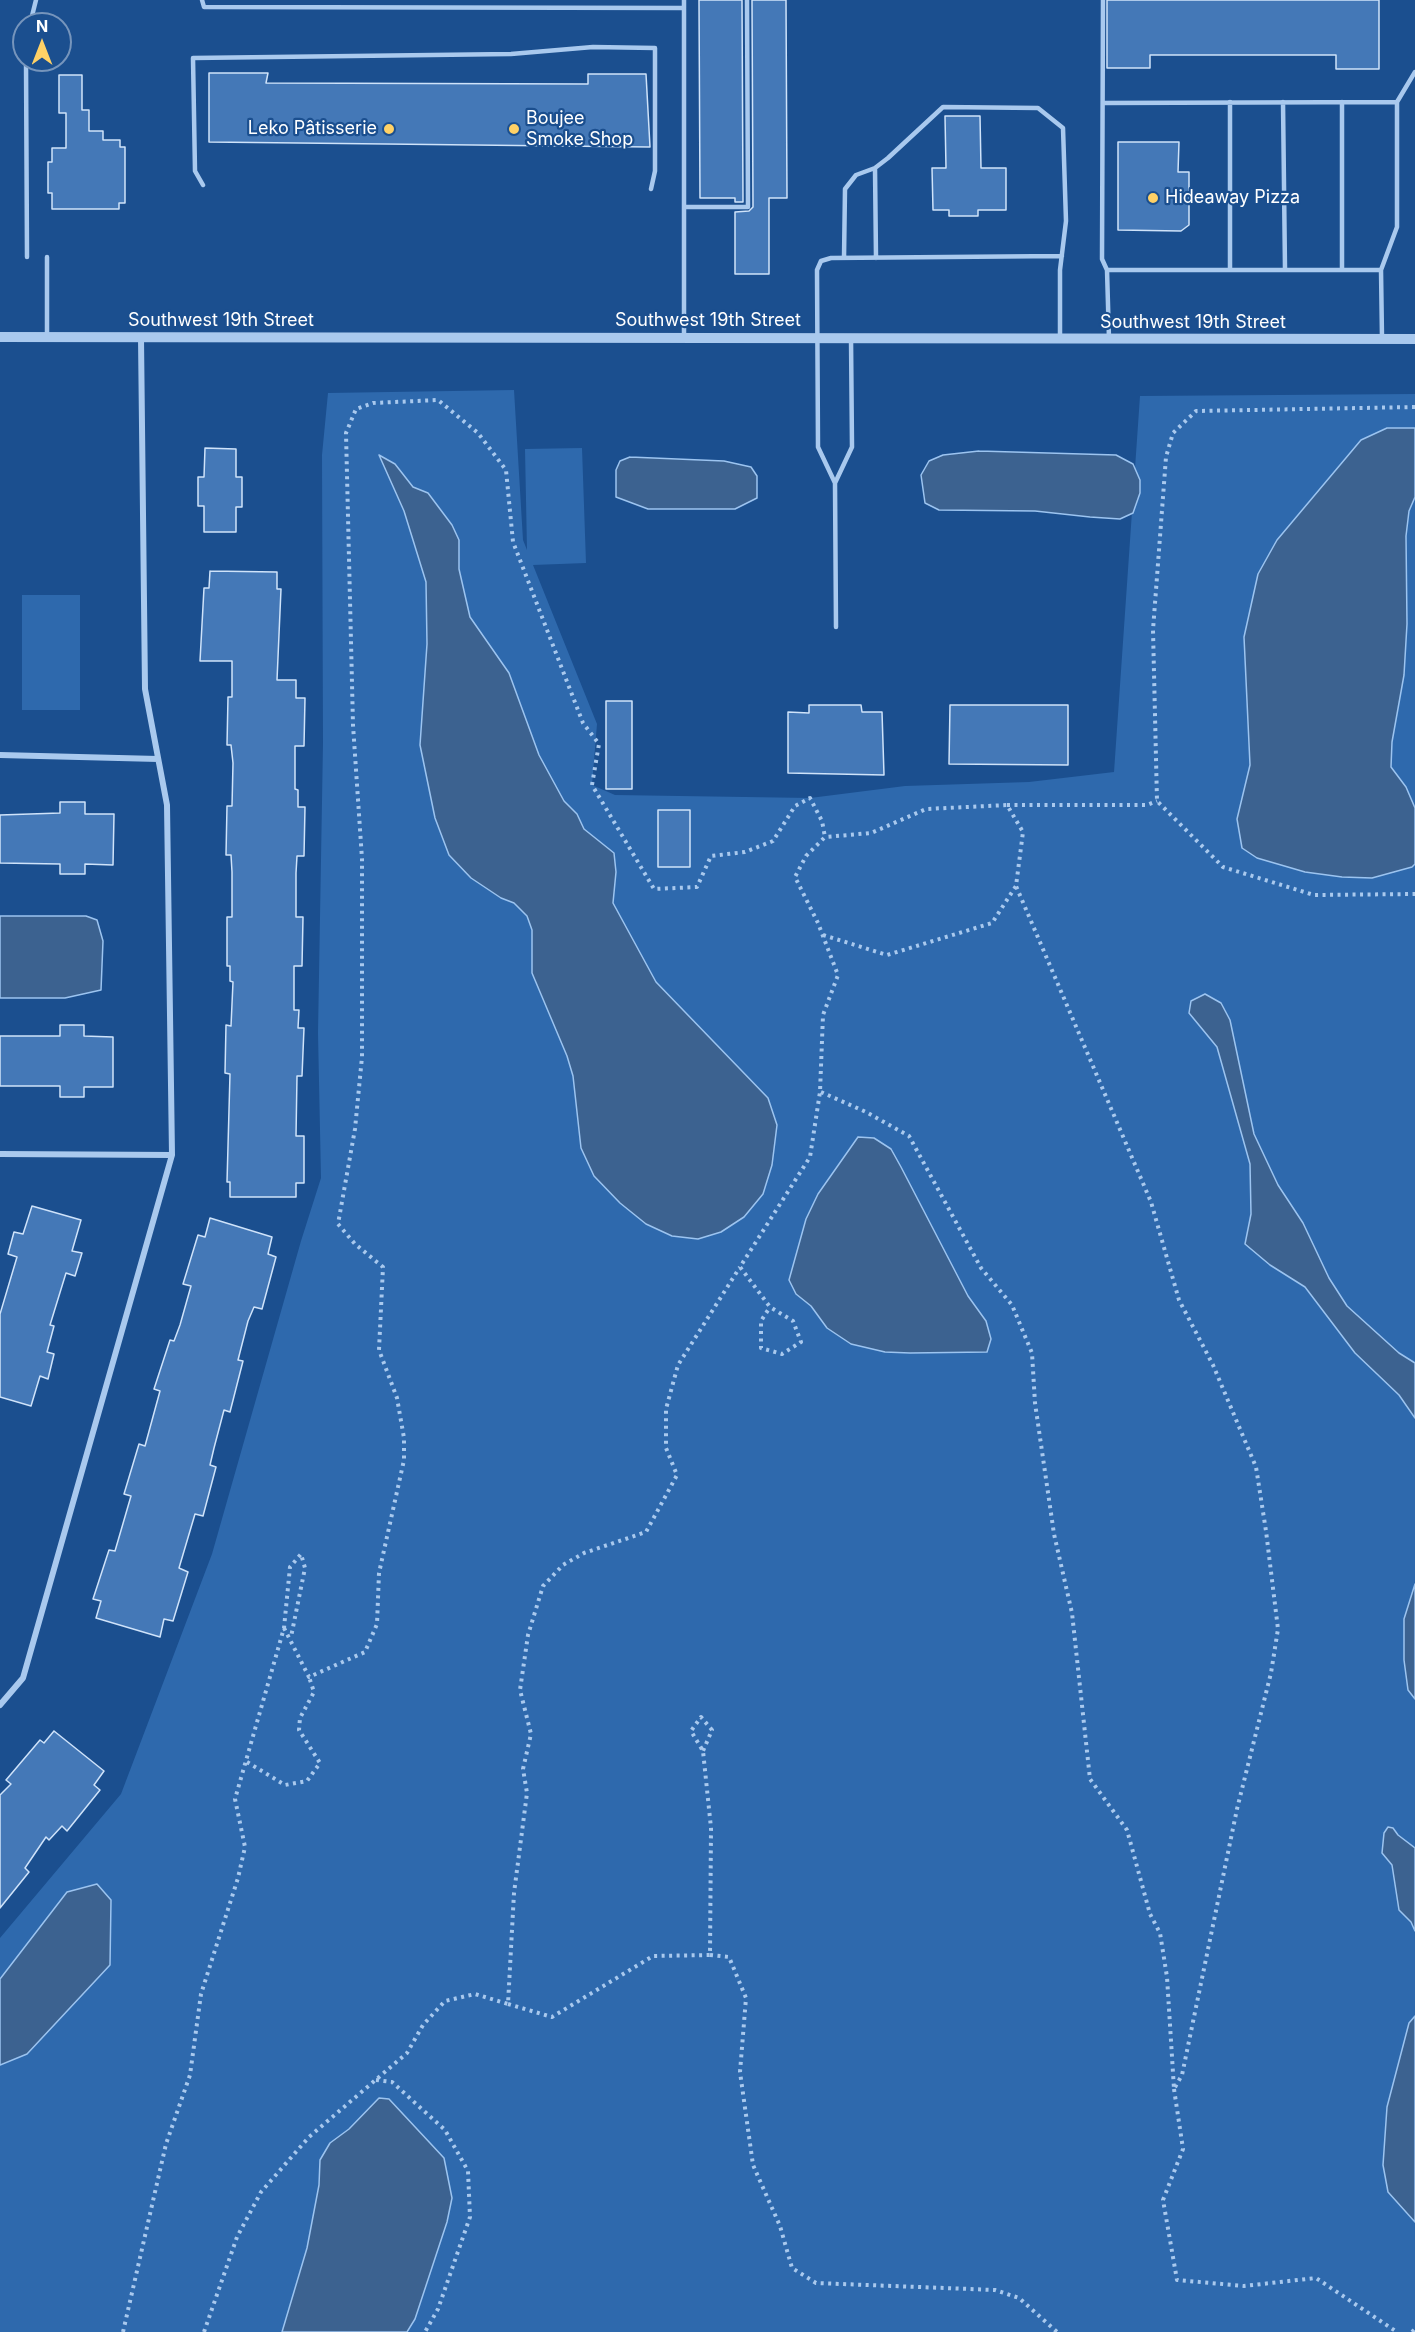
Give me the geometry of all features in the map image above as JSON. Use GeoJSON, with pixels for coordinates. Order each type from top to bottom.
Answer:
{"type":"FeatureCollection","features":[{"type":"Feature","properties":{"kind":"street","name":"Southwest 19th Street"},"geometry":{"type":"LineString","coordinates":[[0,337],[1415,339]]}},
{"type":"Feature","properties":{"kind":"street"},"geometry":{"type":"LineString","coordinates":[[0,1705],[23,1678],[172,1155],[167,805],[145,688],[141,338]]}},
{"type":"Feature","properties":{"kind":"street"},"geometry":{"type":"LineString","coordinates":[[0,755],[158,759]]}},
{"type":"Feature","properties":{"kind":"street"},"geometry":{"type":"LineString","coordinates":[[0,1154],[172,1155]]}},
{"type":"Feature","properties":{"kind":"lane"},"geometry":{"type":"LineString","coordinates":[[202,0],[204,8],[684,8]]}},
{"type":"Feature","properties":{"kind":"lane"},"geometry":{"type":"LineString","coordinates":[[430,0],[430,8]]}},
{"type":"Feature","properties":{"kind":"lane"},"geometry":{"type":"LineString","coordinates":[[473,0],[473,8]]}},
{"type":"Feature","properties":{"kind":"lane"},"geometry":{"type":"LineString","coordinates":[[542,0],[542,8]]}},
{"type":"Feature","properties":{"kind":"lane"},"geometry":{"type":"LineString","coordinates":[[684,0],[684,337]]}},
{"type":"Feature","properties":{"kind":"lane"},"geometry":{"type":"LineString","coordinates":[[684,207],[748,207],[747,0]]}},
{"type":"Feature","properties":{"kind":"lane"},"geometry":{"type":"LineString","coordinates":[[1103,0],[1102,260],[1107,270],[1109,339]]}},
{"type":"Feature","properties":{"kind":"lane"},"geometry":{"type":"LineString","coordinates":[[203,185],[195,171],[193,58],[511,54],[593,47],[655,48],[655,171],[651,189]]}},
{"type":"Feature","properties":{"kind":"lane"},"geometry":{"type":"LineString","coordinates":[[26,72],[27,257]]}},
{"type":"Feature","properties":{"kind":"lane"},"geometry":{"type":"LineString","coordinates":[[1382,339],[1381,270],[1397,227],[1398,102],[1415,72]]}},
{"type":"Feature","properties":{"kind":"lane"},"geometry":{"type":"LineString","coordinates":[[1230,102],[1230,269]]}},
{"type":"Feature","properties":{"kind":"lane"},"geometry":{"type":"LineString","coordinates":[[1283,102],[1285,269]]}},
{"type":"Feature","properties":{"kind":"lane"},"geometry":{"type":"LineString","coordinates":[[1342,102],[1342,269]]}},
{"type":"Feature","properties":{"kind":"lane"},"geometry":{"type":"LineString","coordinates":[[1102,103],[1398,102]]}},
{"type":"Feature","properties":{"kind":"lane"},"geometry":{"type":"LineString","coordinates":[[844,258],[845,189],[856,175],[875,168],[943,107],[1038,108],[1063,128],[1066,221],[1062,256],[1060,339]]}},
{"type":"Feature","properties":{"kind":"lane"},"geometry":{"type":"LineString","coordinates":[[875,168],[876,258]]}},
{"type":"Feature","properties":{"kind":"lane"},"geometry":{"type":"LineString","coordinates":[[836,627],[835,483],[818,447],[817,270],[821,261],[844,258],[1062,256]]}},
{"type":"Feature","properties":{"kind":"lane"},"geometry":{"type":"LineString","coordinates":[[47,257],[47,338]]}},
{"type":"Feature","properties":{"kind":"lane"},"geometry":{"type":"LineString","coordinates":[[1107,270],[1381,270]]}},
{"type":"Feature","properties":{"kind":"lane"},"geometry":{"type":"LineString","coordinates":[[835,483],[852,447],[851,338]]}},
{"type":"Feature","properties":{"kind":"path"},"geometry":{"type":"LineString","coordinates":[[309,1677],[365,1652],[377,1624],[379,1573],[404,1460],[404,1438],[397,1398],[379,1350],[383,1267],[355,1244],[338,1224],[355,1129],[362,1057],[362,860],[353,725],[346,433],[357,409],[373,404],[438,400],[478,433],[506,470],[513,542],[583,723],[599,744],[592,785],[654,890],[698,887],[711,856],[745,852],[773,841],[795,806],[810,798],[822,820],[825,837]]}},
{"type":"Feature","properties":{"kind":"path"},"geometry":{"type":"LineString","coordinates":[[1415,407],[1196,411],[1173,433],[1166,457],[1153,630],[1156,801],[1223,867],[1314,895],[1415,894]]}},
{"type":"Feature","properties":{"kind":"path"},"geometry":{"type":"LineString","coordinates":[[508,2004],[514,1893],[526,1793],[524,1769],[531,1734],[520,1690],[528,1635],[543,1586],[563,1565],[584,1553],[646,1532],[676,1475],[666,1448],[666,1408],[678,1365],[810,1157],[820,1092],[823,1015],[838,975],[823,935],[795,877],[806,856],[825,837],[871,833],[926,809],[1006,805],[1148,805],[1156,801]]}},
{"type":"Feature","properties":{"kind":"path"},"geometry":{"type":"LineString","coordinates":[[823,935],[887,955],[992,922],[1016,886],[1023,832],[1006,805]]}},
{"type":"Feature","properties":{"kind":"path"},"geometry":{"type":"LineString","coordinates":[[1016,886],[1151,1202],[1179,1300],[1213,1365],[1256,1467],[1266,1531],[1278,1629],[1237,1809],[1182,2075],[1174,2089]]}},
{"type":"Feature","properties":{"kind":"path"},"geometry":{"type":"LineString","coordinates":[[820,1092],[866,1112],[909,1136],[981,1268],[1012,1305],[1032,1353],[1035,1403],[1054,1534],[1072,1613],[1090,1779],[1127,1830],[1150,1914],[1160,1933],[1167,1977],[1174,2089],[1183,2149],[1163,2200],[1177,2280],[1244,2286],[1316,2278],[1397,2332]]}},
{"type":"Feature","properties":{"kind":"path"},"geometry":{"type":"LineString","coordinates":[[740,1267],[770,1307],[793,1321],[801,1342],[783,1354],[761,1348],[761,1321],[770,1307]]}},
{"type":"Feature","properties":{"kind":"path"},"geometry":{"type":"LineString","coordinates":[[123,2332],[166,2144],[190,2075],[201,1994],[245,1847],[235,1799],[248,1762],[284,1628],[290,1568],[301,1554],[305,1568],[290,1636]]}},
{"type":"Feature","properties":{"kind":"path"},"geometry":{"type":"LineString","coordinates":[[248,1762],[285,1785],[307,1781],[320,1763],[299,1730],[300,1718],[314,1692],[290,1636],[284,1628]]}},
{"type":"Feature","properties":{"kind":"path"},"geometry":{"type":"LineString","coordinates":[[703,1752],[712,1730],[701,1717],[691,1731],[703,1752],[711,1828],[710,1955]]}},
{"type":"Feature","properties":{"kind":"path"},"geometry":{"type":"LineString","coordinates":[[204,2332],[237,2237],[261,2192],[309,2137],[407,2053],[423,2025],[445,2001],[475,1994],[552,2017],[653,1956],[710,1955],[729,1957],[746,1998],[740,2072],[753,2165],[780,2226],[792,2268],[816,2283],[995,2290],[1019,2298],[1057,2332]]}},
{"type":"Feature","properties":{"kind":"path"},"geometry":{"type":"LineString","coordinates":[[376,2080],[392,2082],[445,2130],[468,2171],[470,2217],[438,2310],[425,2332]]}},
{"type":"Feature","properties":{"kind":"shaded area"},"geometry":{"type":"Polygon","coordinates":[[[514,390],[523,540],[527,550],[525,449],[582,448],[586,563],[533,565],[597,724],[592,785],[615,795],[810,798],[905,786],[1029,782],[1114,772],[1140,396],[1415,394],[1415,2332],[0,2332],[0,1938],[121,1794],[212,1554],[321,1178],[318,1033],[323,743],[322,455],[328,393],[514,390]]]}},
{"type":"Feature","properties":{"kind":"shaded area"},"geometry":{"type":"Polygon","coordinates":[[[1387,428],[1415,428],[1415,497],[1409,511],[1406,536],[1407,624],[1404,675],[1392,742],[1391,767],[1406,787],[1415,808],[1415,864],[1412,867],[1372,878],[1305,872],[1257,858],[1242,848],[1237,819],[1250,765],[1244,637],[1258,574],[1277,540],[1361,440],[1387,428]]]}},
{"type":"Feature","properties":{"kind":"shaded area"},"geometry":{"type":"Polygon","coordinates":[[[979,451],[1116,455],[1133,464],[1140,480],[1140,493],[1133,513],[1120,519],[1035,511],[939,510],[925,503],[921,475],[929,461],[943,455],[979,451]]]}},
{"type":"Feature","properties":{"kind":"shaded area"},"geometry":{"type":"Polygon","coordinates":[[[379,455],[395,464],[413,487],[428,493],[452,525],[459,540],[459,569],[470,617],[509,673],[539,755],[564,801],[577,814],[584,829],[614,853],[616,872],[613,903],[656,982],[768,1098],[777,1125],[772,1165],[763,1194],[744,1217],[721,1232],[698,1239],[672,1236],[646,1224],[620,1203],[594,1176],[581,1148],[573,1076],[567,1056],[532,973],[532,930],[527,916],[514,903],[501,898],[471,878],[449,855],[435,818],[420,745],[427,644],[426,582],[404,511],[379,455]]]}},
{"type":"Feature","properties":{"kind":"shaded area"},"geometry":{"type":"Polygon","coordinates":[[[630,457],[724,461],[751,467],[757,476],[757,498],[735,509],[648,509],[616,497],[616,470],[620,461],[630,457]]]}},
{"type":"Feature","properties":{"kind":"shaded area"},"geometry":{"type":"Polygon","coordinates":[[[22,595],[80,595],[80,710],[22,710],[22,595]]]}},
{"type":"Feature","properties":{"kind":"shaded area"},"geometry":{"type":"Polygon","coordinates":[[[0,916],[86,916],[97,920],[103,941],[101,990],[65,998],[0,998],[0,916]]]}},
{"type":"Feature","properties":{"kind":"shaded area"},"geometry":{"type":"Polygon","coordinates":[[[1205,994],[1221,1003],[1230,1020],[1254,1134],[1278,1185],[1303,1223],[1329,1278],[1347,1306],[1399,1353],[1415,1363],[1415,1418],[1399,1395],[1355,1353],[1305,1287],[1270,1265],[1245,1244],[1251,1214],[1250,1164],[1217,1047],[1189,1013],[1191,1001],[1205,994]]]}},
{"type":"Feature","properties":{"kind":"shaded area"},"geometry":{"type":"Polygon","coordinates":[[[858,1137],[874,1138],[891,1149],[968,1296],[986,1321],[991,1339],[987,1352],[885,1352],[851,1344],[827,1328],[811,1306],[796,1294],[789,1280],[806,1219],[818,1194],[858,1137]]]}},
{"type":"Feature","properties":{"kind":"shaded area"},"geometry":{"type":"Polygon","coordinates":[[[1415,1584],[1415,1699],[1408,1690],[1404,1660],[1404,1619],[1415,1584]]]}},
{"type":"Feature","properties":{"kind":"shaded area"},"geometry":{"type":"Polygon","coordinates":[[[1388,1827],[1393,1828],[1398,1835],[1415,1848],[1415,1931],[1411,1922],[1399,1910],[1392,1865],[1382,1853],[1384,1833],[1388,1827]]]}},
{"type":"Feature","properties":{"kind":"shaded area"},"geometry":{"type":"Polygon","coordinates":[[[97,1884],[111,1900],[110,1965],[27,2054],[0,2065],[0,1979],[67,1892],[97,1884]]]}},
{"type":"Feature","properties":{"kind":"shaded area"},"geometry":{"type":"Polygon","coordinates":[[[1415,2016],[1415,2222],[1388,2192],[1383,2165],[1387,2107],[1409,2023],[1415,2016]]]}},
{"type":"Feature","properties":{"kind":"shaded area"},"geometry":{"type":"Polygon","coordinates":[[[379,2098],[389,2099],[444,2158],[452,2198],[447,2222],[415,2319],[407,2332],[282,2332],[307,2248],[319,2185],[320,2160],[330,2143],[349,2129],[379,2098]]]}},
{"type":"Feature","properties":{"kind":"building"},"geometry":{"type":"Polygon","coordinates":[[[699,0],[742,0],[743,202],[735,202],[735,198],[700,198],[699,0]]]}},
{"type":"Feature","properties":{"kind":"building"},"geometry":{"type":"Polygon","coordinates":[[[752,0],[786,0],[787,198],[769,198],[769,274],[735,274],[735,212],[749,211],[753,207],[752,0]]]}},
{"type":"Feature","properties":{"kind":"building"},"geometry":{"type":"Polygon","coordinates":[[[1107,0],[1379,0],[1379,69],[1336,69],[1336,55],[1150,55],[1150,68],[1107,68],[1107,0]]]}},
{"type":"Feature","properties":{"kind":"building"},"geometry":{"type":"Polygon","coordinates":[[[209,73],[268,73],[266,83],[588,84],[588,74],[646,74],[650,147],[209,142],[209,73]]]}},
{"type":"Feature","properties":{"kind":"building"},"geometry":{"type":"Polygon","coordinates":[[[59,75],[82,75],[82,110],[89,110],[89,131],[103,131],[103,140],[120,140],[120,147],[125,147],[125,203],[119,203],[119,209],[52,209],[52,193],[48,193],[48,162],[52,162],[52,148],[66,148],[66,113],[59,113],[59,75]]]}},
{"type":"Feature","properties":{"kind":"building"},"geometry":{"type":"Polygon","coordinates":[[[945,116],[980,116],[981,168],[1006,168],[1006,210],[978,210],[978,216],[949,216],[949,210],[933,210],[932,168],[946,168],[945,116]]]}},
{"type":"Feature","properties":{"kind":"building","name":"Hideaway Pizza"},"geometry":{"type":"Polygon","coordinates":[[[1118,142],[1179,142],[1178,172],[1189,172],[1189,225],[1181,231],[1118,230],[1118,142]]]}},
{"type":"Feature","properties":{"kind":"building"},"geometry":{"type":"Polygon","coordinates":[[[205,448],[236,449],[236,477],[242,477],[242,507],[236,507],[236,532],[204,532],[204,506],[198,506],[198,477],[204,477],[205,448]]]}},
{"type":"Feature","properties":{"kind":"building"},"geometry":{"type":"Polygon","coordinates":[[[210,571],[277,572],[277,589],[281,589],[277,680],[296,680],[296,698],[305,698],[304,746],[295,746],[295,789],[298,790],[298,807],[305,807],[304,856],[297,856],[296,873],[296,917],[303,917],[302,966],[294,966],[294,1010],[299,1010],[298,1028],[304,1028],[302,1076],[297,1076],[296,1136],[304,1136],[304,1183],[296,1183],[296,1197],[230,1197],[230,1182],[227,1182],[230,1074],[225,1073],[226,1025],[231,1026],[233,982],[230,981],[230,966],[227,966],[227,917],[232,917],[232,872],[231,855],[226,855],[227,806],[232,806],[233,763],[231,745],[227,745],[228,697],[232,697],[232,661],[200,661],[204,588],[209,588],[210,571]]]}},
{"type":"Feature","properties":{"kind":"building"},"geometry":{"type":"Polygon","coordinates":[[[606,701],[632,701],[632,789],[606,789],[606,701]]]}},
{"type":"Feature","properties":{"kind":"building"},"geometry":{"type":"Polygon","coordinates":[[[809,705],[861,705],[862,712],[882,712],[884,775],[788,773],[788,712],[809,713],[809,705]]]}},
{"type":"Feature","properties":{"kind":"building"},"geometry":{"type":"Polygon","coordinates":[[[950,705],[1068,705],[1068,765],[949,764],[950,705]]]}},
{"type":"Feature","properties":{"kind":"building"},"geometry":{"type":"Polygon","coordinates":[[[60,802],[85,802],[85,814],[114,814],[113,865],[85,864],[85,874],[60,874],[60,864],[0,863],[0,815],[60,813],[60,802]]]}},
{"type":"Feature","properties":{"kind":"building"},"geometry":{"type":"Polygon","coordinates":[[[658,810],[690,810],[690,867],[658,867],[658,810]]]}},
{"type":"Feature","properties":{"kind":"building"},"geometry":{"type":"Polygon","coordinates":[[[60,1025],[84,1025],[84,1036],[113,1037],[113,1087],[84,1087],[84,1097],[60,1097],[60,1086],[0,1086],[0,1036],[60,1036],[60,1025]]]}},
{"type":"Feature","properties":{"kind":"building"},"geometry":{"type":"Polygon","coordinates":[[[32,1206],[81,1220],[72,1251],[82,1253],[75,1276],[66,1273],[50,1325],[54,1326],[47,1352],[54,1354],[48,1379],[40,1376],[31,1406],[0,1397],[0,1314],[17,1257],[8,1254],[14,1232],[23,1234],[32,1206]]]}},
{"type":"Feature","properties":{"kind":"building"},"geometry":{"type":"Polygon","coordinates":[[[210,1218],[272,1237],[268,1254],[276,1257],[262,1309],[254,1307],[248,1321],[238,1360],[243,1361],[230,1412],[224,1410],[210,1465],[216,1467],[203,1516],[195,1514],[179,1568],[188,1572],[173,1621],[164,1619],[160,1637],[96,1618],[101,1601],[93,1599],[109,1550],[115,1551],[131,1496],[124,1494],[139,1444],[145,1446],[160,1391],[154,1389],[170,1340],[174,1341],[180,1325],[191,1286],[183,1284],[198,1235],[205,1237],[210,1218]]]}},
{"type":"Feature","properties":{"kind":"building"},"geometry":{"type":"Polygon","coordinates":[[[54,1731],[104,1771],[94,1785],[100,1790],[67,1831],[62,1826],[49,1840],[46,1837],[25,1868],[29,1872],[0,1908],[0,1795],[11,1784],[6,1780],[40,1740],[44,1743],[54,1731]]]}},
{"type":"Feature","properties":{"kind":"place","name":"Leko Pâtisserie"},"geometry":{"type":"Point","coordinates":[389,129]}},
{"type":"Feature","properties":{"kind":"place","name":"Boujee Smoke Shop"},"geometry":{"type":"Point","coordinates":[514,129]}},
{"type":"Feature","properties":{"kind":"place","name":"Hideaway Pizza"},"geometry":{"type":"Point","coordinates":[1153,198]}}]}
